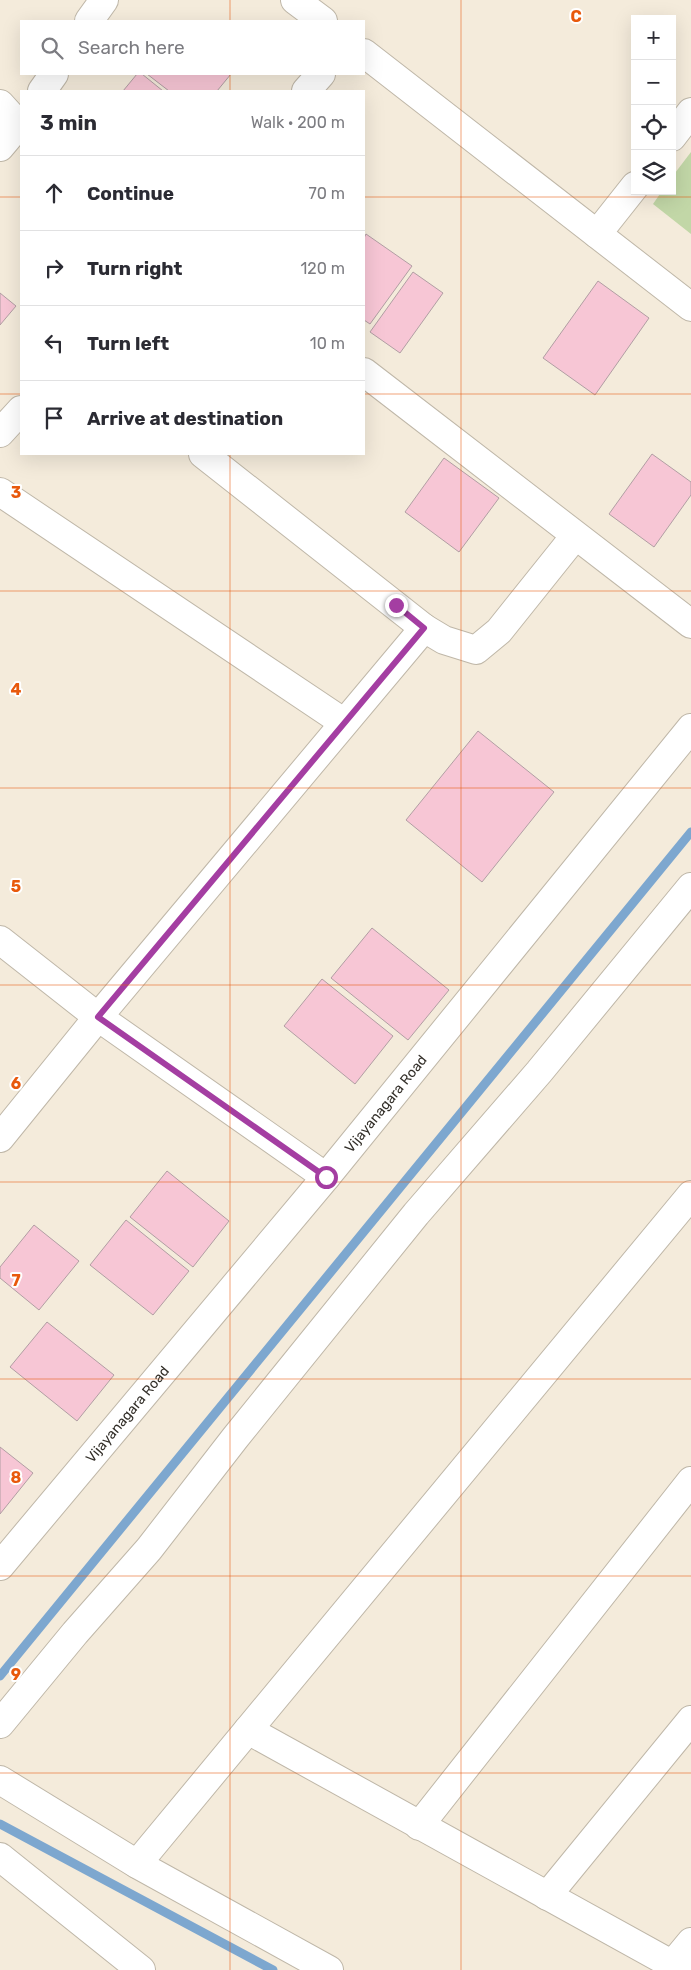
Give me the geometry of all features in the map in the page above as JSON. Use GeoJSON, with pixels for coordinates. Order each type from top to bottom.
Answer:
{"type":"FeatureCollection","features":[{"type":"Feature","properties":{"kind":"street"},"geometry":{"type":"LineString","coordinates":[[91,20],[104,0]]}},
{"type":"Feature","properties":{"kind":"street"},"geometry":{"type":"LineString","coordinates":[[295,0],[322,20]]}},
{"type":"Feature","properties":{"kind":"street"},"geometry":{"type":"LineString","coordinates":[[365,53],[691,307]]}},
{"type":"Feature","properties":{"kind":"street"},"geometry":{"type":"LineString","coordinates":[[43,90],[53,75]]}},
{"type":"Feature","properties":{"kind":"street"},"geometry":{"type":"LineString","coordinates":[[307,90],[320,75]]}},
{"type":"Feature","properties":{"kind":"street"},"geometry":{"type":"LineString","coordinates":[[0,104],[20,123],[0,147]]}},
{"type":"Feature","properties":{"kind":"street"},"geometry":{"type":"LineString","coordinates":[[676,132],[691,112]]}},
{"type":"Feature","properties":{"kind":"street"},"geometry":{"type":"LineString","coordinates":[[597,234],[631,191]]}},
{"type":"Feature","properties":{"kind":"street"},"geometry":{"type":"LineString","coordinates":[[365,373],[691,624]]}},
{"type":"Feature","properties":{"kind":"street"},"geometry":{"type":"LineString","coordinates":[[0,433],[20,411]]}},
{"type":"Feature","properties":{"kind":"street"},"geometry":{"type":"LineString","coordinates":[[204,455],[424,628],[444,640],[476,650],[499,631],[575,536]]}},
{"type":"Feature","properties":{"kind":"street"},"geometry":{"type":"LineString","coordinates":[[0,492],[343,722]]}},
{"type":"Feature","properties":{"kind":"street"},"geometry":{"type":"LineString","coordinates":[[0,1138],[343,722],[424,628]]}},
{"type":"Feature","properties":{"kind":"street","name":"Vijayanagara Road"},"geometry":{"type":"LineString","coordinates":[[0,1566],[326,1177],[691,728]]}},
{"type":"Feature","properties":{"kind":"street"},"geometry":{"type":"LineString","coordinates":[[0,1724],[74,1633],[149,1549],[235,1438],[416,1214],[538,1072],[691,887]]}},
{"type":"Feature","properties":{"kind":"street"},"geometry":{"type":"LineString","coordinates":[[0,940],[98,1017],[326,1177]]}},
{"type":"Feature","properties":{"kind":"street"},"geometry":{"type":"LineString","coordinates":[[137,1864],[691,1195]]}},
{"type":"Feature","properties":{"kind":"street"},"geometry":{"type":"LineString","coordinates":[[419,1826],[691,1481]]}},
{"type":"Feature","properties":{"kind":"street"},"geometry":{"type":"LineString","coordinates":[[547,1896],[691,1720]]}},
{"type":"Feature","properties":{"kind":"street"},"geometry":{"type":"LineString","coordinates":[[248,1730],[677,1967],[691,1942]]}},
{"type":"Feature","properties":{"kind":"street"},"geometry":{"type":"LineString","coordinates":[[0,1780],[137,1864],[328,1970]]}},
{"type":"Feature","properties":{"kind":"street"},"geometry":{"type":"LineString","coordinates":[[0,1857],[140,1970]]}},
{"type":"Feature","properties":{"kind":"green space"},"geometry":{"type":"Polygon","coordinates":[[[691,152],[691,234],[653,204],[659,195],[676,195],[676,172],[691,152]]]}},
{"type":"Feature","properties":{"kind":"building"},"geometry":{"type":"Polygon","coordinates":[[[136,75],[143,75],[162,90],[124,90],[136,75]]]}},
{"type":"Feature","properties":{"kind":"building"},"geometry":{"type":"Polygon","coordinates":[[[148,75],[230,75],[218,90],[168,90],[148,75]]]}},
{"type":"Feature","properties":{"kind":"building"},"geometry":{"type":"Polygon","coordinates":[[[366,234],[412,266],[370,324],[365,321],[366,234]]]}},
{"type":"Feature","properties":{"kind":"building"},"geometry":{"type":"Polygon","coordinates":[[[413,272],[443,293],[400,353],[370,332],[413,272]]]}},
{"type":"Feature","properties":{"kind":"building"},"geometry":{"type":"Polygon","coordinates":[[[598,281],[649,318],[595,395],[543,358],[598,281]]]}},
{"type":"Feature","properties":{"kind":"building"},"geometry":{"type":"Polygon","coordinates":[[[0,293],[16,306],[0,325],[0,293]]]}},
{"type":"Feature","properties":{"kind":"building"},"geometry":{"type":"Polygon","coordinates":[[[652,454],[691,482],[691,495],[654,547],[609,514],[652,454]]]}},
{"type":"Feature","properties":{"kind":"building"},"geometry":{"type":"Polygon","coordinates":[[[444,458],[499,498],[459,552],[405,512],[444,458]]]}},
{"type":"Feature","properties":{"kind":"building"},"geometry":{"type":"Polygon","coordinates":[[[478,731],[554,792],[482,882],[406,820],[478,731]]]}},
{"type":"Feature","properties":{"kind":"building"},"geometry":{"type":"Polygon","coordinates":[[[372,928],[449,990],[408,1040],[331,978],[372,928]]]}},
{"type":"Feature","properties":{"kind":"building"},"geometry":{"type":"Polygon","coordinates":[[[322,979],[393,1036],[355,1084],[284,1026],[322,979]]]}},
{"type":"Feature","properties":{"kind":"building"},"geometry":{"type":"Polygon","coordinates":[[[167,1171],[229,1221],[193,1267],[130,1217],[167,1171]]]}},
{"type":"Feature","properties":{"kind":"building"},"geometry":{"type":"Polygon","coordinates":[[[126,1220],[189,1271],[153,1315],[90,1265],[126,1220]]]}},
{"type":"Feature","properties":{"kind":"building"},"geometry":{"type":"Polygon","coordinates":[[[34,1225],[79,1261],[39,1310],[0,1278],[0,1267],[34,1225]]]}},
{"type":"Feature","properties":{"kind":"building"},"geometry":{"type":"Polygon","coordinates":[[[47,1322],[114,1375],[77,1421],[10,1367],[47,1322]]]}},
{"type":"Feature","properties":{"kind":"building"},"geometry":{"type":"Polygon","coordinates":[[[0,1447],[33,1473],[0,1514],[0,1447]]]}},
{"type":"Feature","properties":{"kind":"waterway"},"geometry":{"type":"LineString","coordinates":[[0,1676],[691,832]]}},
{"type":"Feature","properties":{"kind":"waterway"},"geometry":{"type":"LineString","coordinates":[[0,1824],[273,1970]]}},
{"type":"Feature","properties":{"kind":"route"},"geometry":{"type":"LineString","coordinates":[[326,1177],[98,1017],[343,722],[424,628],[396,605]]}}]}
